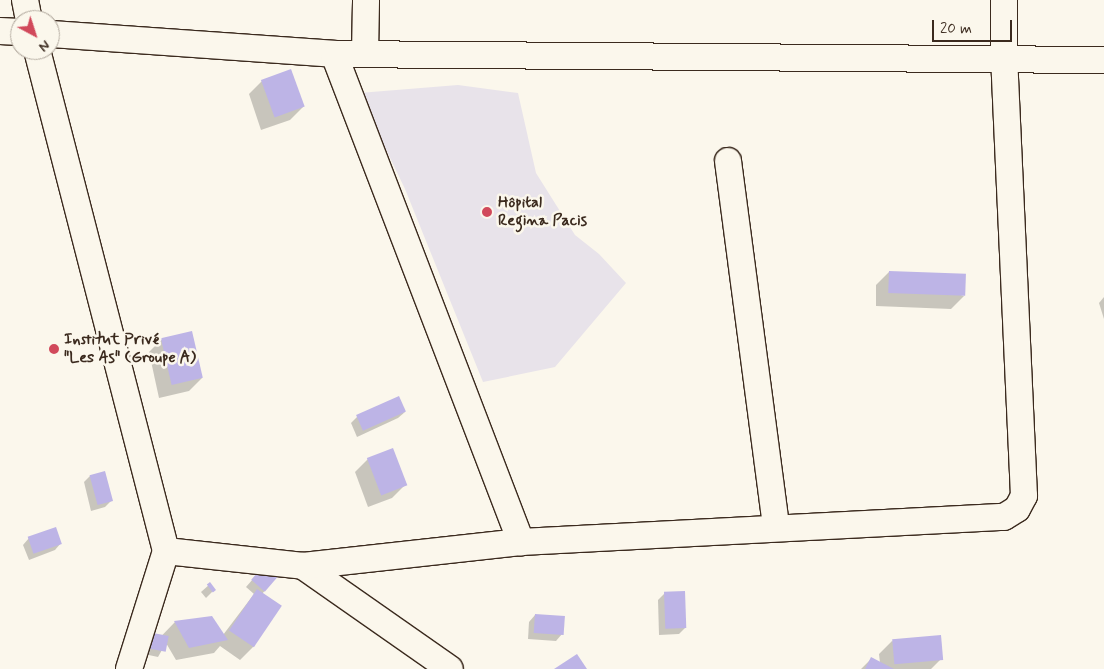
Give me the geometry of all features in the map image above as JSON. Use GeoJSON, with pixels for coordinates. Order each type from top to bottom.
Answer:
{"type":"FeatureCollection","features":[{"type":"Feature","properties":{"kind":"street"},"geometry":{"type":"LineString","coordinates":[[365,54],[366,0]]}},
{"type":"Feature","properties":{"kind":"street"},"geometry":{"type":"LineString","coordinates":[[166,551],[303,566],[521,542],[1004,517],[1017,509],[1024,496],[1004,59],[1004,0]]}},
{"type":"Feature","properties":{"kind":"street"},"geometry":{"type":"LineString","coordinates":[[60,35],[334,54],[1104,60]]}},
{"type":"Feature","properties":{"kind":"street"},"geometry":{"type":"LineString","coordinates":[[334,54],[521,542]]}},
{"type":"Feature","properties":{"kind":"street"},"geometry":{"type":"LineString","coordinates":[[40,60],[166,551],[129,669]]}},
{"type":"Feature","properties":{"kind":"street"},"geometry":{"type":"LineString","coordinates":[[728,161],[776,528]]}},
{"type":"Feature","properties":{"kind":"street"},"geometry":{"type":"LineString","coordinates":[[303,566],[450,669]]}},
{"type":"Feature","properties":{"kind":"shaded area","name":"Hôpital Regina Pacis"},"geometry":{"type":"Polygon","coordinates":[[[458,85],[518,93],[536,173],[575,235],[599,254],[626,283],[555,367],[483,382],[405,189],[359,93],[458,85]]]}},
{"type":"Feature","properties":{"kind":"building"},"geometry":{"type":"Polygon","coordinates":[[[291,69],[305,107],[275,118],[261,80],[291,69]]]}},
{"type":"Feature","properties":{"kind":"building"},"geometry":{"type":"Polygon","coordinates":[[[889,271],[966,274],[965,296],[888,293],[889,271]]]}},
{"type":"Feature","properties":{"kind":"building"},"geometry":{"type":"Polygon","coordinates":[[[192,331],[203,378],[172,385],[161,338],[192,331]]]}},
{"type":"Feature","properties":{"kind":"building"},"geometry":{"type":"Polygon","coordinates":[[[399,396],[406,412],[363,431],[356,415],[399,396]]]}},
{"type":"Feature","properties":{"kind":"building"},"geometry":{"type":"Polygon","coordinates":[[[393,448],[407,485],[381,495],[367,458],[393,448]]]}},
{"type":"Feature","properties":{"kind":"building"},"geometry":{"type":"Polygon","coordinates":[[[105,471],[113,501],[98,505],[90,475],[105,471]]]}},
{"type":"Feature","properties":{"kind":"building"},"geometry":{"type":"Polygon","coordinates":[[[56,527],[62,544],[33,554],[28,537],[56,527]]]}},
{"type":"Feature","properties":{"kind":"building"},"geometry":{"type":"Polygon","coordinates":[[[265,564],[279,576],[265,592],[251,580],[265,564]]]}},
{"type":"Feature","properties":{"kind":"building"},"geometry":{"type":"Polygon","coordinates":[[[210,582],[216,590],[213,592],[207,584],[210,582]]]}},
{"type":"Feature","properties":{"kind":"building"},"geometry":{"type":"Polygon","coordinates":[[[257,589],[282,606],[254,647],[229,630],[257,589]]]}},
{"type":"Feature","properties":{"kind":"building"},"geometry":{"type":"Polygon","coordinates":[[[685,591],[686,628],[665,629],[664,592],[685,591]]]}},
{"type":"Feature","properties":{"kind":"building"},"geometry":{"type":"Polygon","coordinates":[[[535,614],[565,616],[564,635],[534,633],[535,614]]]}},
{"type":"Feature","properties":{"kind":"building"},"geometry":{"type":"Polygon","coordinates":[[[212,616],[228,640],[189,648],[174,621],[212,616]]]}},
{"type":"Feature","properties":{"kind":"building"},"geometry":{"type":"Polygon","coordinates":[[[153,633],[169,636],[166,652],[150,649],[153,633]]]}},
{"type":"Feature","properties":{"kind":"building"},"geometry":{"type":"Polygon","coordinates":[[[941,635],[943,660],[894,664],[892,639],[941,635]]]}},
{"type":"Feature","properties":{"kind":"building"},"geometry":{"type":"Polygon","coordinates":[[[577,654],[587,669],[554,669],[577,654]]]}},
{"type":"Feature","properties":{"kind":"building"},"geometry":{"type":"Polygon","coordinates":[[[871,657],[894,669],[865,669],[871,657]]]}},
{"type":"Feature","properties":{"kind":"place","name":"Hôpital Regina Pacis"},"geometry":{"type":"Point","coordinates":[487,212]}},
{"type":"Feature","properties":{"kind":"place","name":"Institut Privé \"Les As\" (Groupe A)"},"geometry":{"type":"Point","coordinates":[54,349]}}]}
